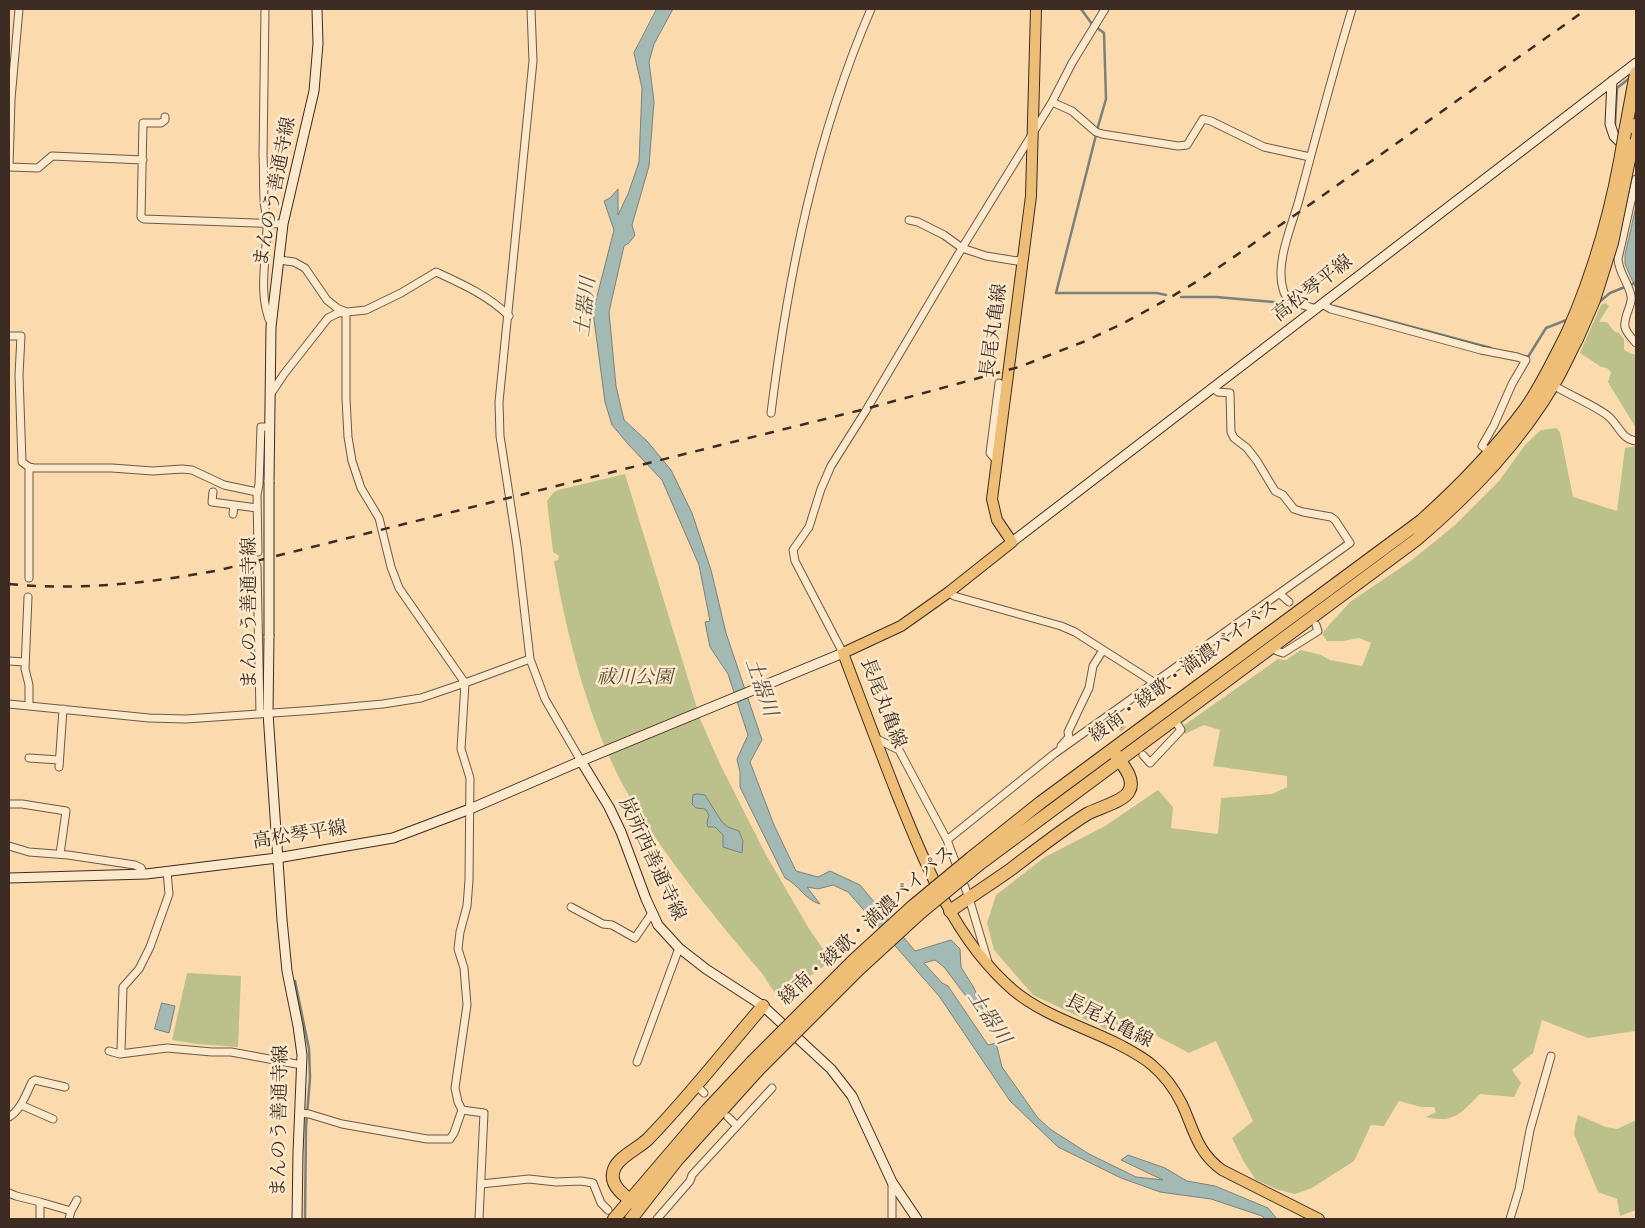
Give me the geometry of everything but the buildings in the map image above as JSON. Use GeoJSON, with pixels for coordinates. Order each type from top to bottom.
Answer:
{"type":"FeatureCollection","features":[{"type":"Feature","properties":{"kind":"highway","name":"綾南・綾歌・満濃バイパス"},"geometry":{"type":"LineString","coordinates":[[611,1214],[635,1203],[677,1160],[755,1066],[974,862],[1271,641],[1416,540],[1462,500],[1507,450],[1553,385],[1572,336],[1603,239],[1635,78]]}},
{"type":"Feature","properties":{"kind":"highway","name":"綾南・綾歌・満濃バイパス"},"geometry":{"type":"LineString","coordinates":[[1116,755],[1174,719],[1421,522],[1490,453],[1526,408],[1594,300],[1620,210],[1636,125]]}},
{"type":"Feature","properties":{"kind":"highway"},"geometry":{"type":"LineString","coordinates":[[950,911],[985,888],[1075,822],[1094,810],[1118,801],[1127,795],[1131,786],[1130,776],[1116,755]]}},
{"type":"Feature","properties":{"kind":"highway"},"geometry":{"type":"LineString","coordinates":[[635,1203],[615,1186],[613,1178],[615,1166],[646,1141],[700,1089],[763,1006]]}},
{"type":"Feature","properties":{"kind":"highway","name":"綾南・綾歌・満濃バイパス"},"geometry":{"type":"LineString","coordinates":[[631,1219],[635,1203]]}},
{"type":"Feature","properties":{"kind":"main road","name":"まんのう善通寺線"},"geometry":{"type":"LineString","coordinates":[[297,1219],[298,1153],[304,1114],[301,1045],[287,971],[264,713],[269,636],[272,324],[283,224],[314,91],[318,44],[317,9]]}},
{"type":"Feature","properties":{"kind":"main road","name":"長尾丸亀線"},"geometry":{"type":"LineString","coordinates":[[1036,9],[1031,196],[992,499],[994,513],[1001,528],[1012,542],[949,592],[901,626],[838,655],[875,738],[918,847],[945,903],[973,948],[1012,989],[1036,1007],[1110,1040],[1135,1053],[1152,1065],[1169,1084],[1181,1102],[1199,1147],[1210,1162],[1222,1170],[1319,1219]]}},
{"type":"Feature","properties":{"kind":"main road","name":"高松琴平線"},"geometry":{"type":"LineString","coordinates":[[1012,542],[1636,63]]}},
{"type":"Feature","properties":{"kind":"main road"},"geometry":{"type":"LineString","coordinates":[[1612,81],[1610,124],[1614,136],[1636,158]]}},
{"type":"Feature","properties":{"kind":"main road"},"geometry":{"type":"LineString","coordinates":[[581,761],[838,655]]}},
{"type":"Feature","properties":{"kind":"main road","name":"高松琴平線"},"geometry":{"type":"LineString","coordinates":[[9,878],[167,872],[277,858],[393,838],[470,809],[581,761]]}},
{"type":"Feature","properties":{"kind":"main road","name":"炭所西善通寺線"},"geometry":{"type":"LineString","coordinates":[[581,761],[609,806],[618,825],[658,925],[680,948],[706,969],[763,1006],[831,1069],[843,1084],[862,1115],[892,1182],[917,1219]]}},
{"type":"Feature","properties":{"kind":"street"},"geometry":{"type":"LineString","coordinates":[[19,9],[11,100],[9,167],[38,168],[52,156],[143,160]]}},
{"type":"Feature","properties":{"kind":"street"},"geometry":{"type":"LineString","coordinates":[[265,9],[263,156],[267,224],[265,288],[266,313],[272,324]]}},
{"type":"Feature","properties":{"kind":"street"},"geometry":{"type":"LineString","coordinates":[[531,9],[533,61],[499,402],[500,436],[517,546],[530,659],[545,699],[581,761]]}},
{"type":"Feature","properties":{"kind":"street"},"geometry":{"type":"LineString","coordinates":[[771,413],[780,343],[820,153],[844,78],[871,9]]}},
{"type":"Feature","properties":{"kind":"street"},"geometry":{"type":"LineString","coordinates":[[838,655],[795,561],[793,550],[809,528],[820,489],[832,466],[1033,130],[1052,102],[1072,63],[1105,9]]}},
{"type":"Feature","properties":{"kind":"street"},"geometry":{"type":"LineString","coordinates":[[1352,9],[1326,95],[1282,260],[1281,275],[1283,289],[1291,303],[1330,309],[1481,350],[1526,360],[1512,384],[1494,425],[1482,446],[1490,453]]}},
{"type":"Feature","properties":{"kind":"street"},"geometry":{"type":"LineString","coordinates":[[1052,102],[1072,111],[1096,132],[1102,134],[1178,146],[1187,145],[1202,119],[1211,121],[1264,147],[1310,156]]}},
{"type":"Feature","properties":{"kind":"street"},"geometry":{"type":"LineString","coordinates":[[165,117],[162,123],[143,123],[141,217],[144,219],[283,224]]}},
{"type":"Feature","properties":{"kind":"street"},"geometry":{"type":"LineString","coordinates":[[1636,179],[1618,258],[1619,267],[1631,297],[1624,321],[1625,330],[1636,343]]}},
{"type":"Feature","properties":{"kind":"street"},"geometry":{"type":"LineString","coordinates":[[909,220],[918,222],[944,235],[962,248],[986,256],[1017,261],[1024,258]]}},
{"type":"Feature","properties":{"kind":"street"},"geometry":{"type":"LineString","coordinates":[[279,260],[294,262],[305,268],[328,300],[337,308],[346,312]]}},
{"type":"Feature","properties":{"kind":"street"},"geometry":{"type":"LineString","coordinates":[[270,395],[328,318],[338,313],[366,310],[401,293],[436,272],[497,304],[509,316]]}},
{"type":"Feature","properties":{"kind":"street"},"geometry":{"type":"LineString","coordinates":[[304,1114],[342,1124],[427,1140],[450,1140],[462,1110],[455,1088],[468,1005],[464,968],[458,949],[460,932],[467,906],[470,809],[470,778],[461,749],[465,684],[398,588],[390,567],[379,518],[361,488],[352,461],[348,437],[346,398],[346,312]]}},
{"type":"Feature","properties":{"kind":"street"},"geometry":{"type":"LineString","coordinates":[[9,336],[21,336],[22,462],[28,467],[112,468],[153,471],[182,469],[196,472],[224,485],[257,492]]}},
{"type":"Feature","properties":{"kind":"street"},"geometry":{"type":"LineString","coordinates":[[996,460],[990,453],[999,383]]}},
{"type":"Feature","properties":{"kind":"street"},"geometry":{"type":"LineString","coordinates":[[1553,385],[1608,416],[1624,436],[1636,441]]}},
{"type":"Feature","properties":{"kind":"street"},"geometry":{"type":"LineString","coordinates":[[947,840],[1054,754],[1350,543],[1331,517],[1294,509],[1283,496],[1275,491],[1257,461],[1247,448],[1234,438],[1231,432],[1230,394],[1218,392],[1213,388]]}},
{"type":"Feature","properties":{"kind":"street"},"geometry":{"type":"LineString","coordinates":[[258,552],[257,492],[259,484],[261,427],[270,427]]}},
{"type":"Feature","properties":{"kind":"street"},"geometry":{"type":"LineString","coordinates":[[28,467],[30,578]]}},
{"type":"Feature","properties":{"kind":"street"},"geometry":{"type":"LineString","coordinates":[[213,492],[212,502],[257,508]]}},
{"type":"Feature","properties":{"kind":"street"},"geometry":{"type":"LineString","coordinates":[[233,514],[234,505]]}},
{"type":"Feature","properties":{"kind":"street"},"geometry":{"type":"LineString","coordinates":[[257,566],[264,713]]}},
{"type":"Feature","properties":{"kind":"street"},"geometry":{"type":"LineString","coordinates":[[949,592],[954,596],[1061,626],[1074,632],[1155,683]]}},
{"type":"Feature","properties":{"kind":"street"},"geometry":{"type":"LineString","coordinates":[[1280,594],[1289,602]]}},
{"type":"Feature","properties":{"kind":"street"},"geometry":{"type":"LineString","coordinates":[[28,597],[25,662],[30,695],[29,706]]}},
{"type":"Feature","properties":{"kind":"street"},"geometry":{"type":"LineString","coordinates":[[1271,641],[1277,651],[1283,653],[1318,630],[1316,626]]}},
{"type":"Feature","properties":{"kind":"street"},"geometry":{"type":"LineString","coordinates":[[1054,754],[1069,737],[1068,732],[1089,688],[1093,666],[1103,650]]}},
{"type":"Feature","properties":{"kind":"street"},"geometry":{"type":"LineString","coordinates":[[9,704],[149,718],[186,719],[383,704],[421,698],[465,684],[530,659]]}},
{"type":"Feature","properties":{"kind":"street"},"geometry":{"type":"LineString","coordinates":[[9,661],[25,662]]}},
{"type":"Feature","properties":{"kind":"street"},"geometry":{"type":"LineString","coordinates":[[29,758],[59,764],[63,709]]}},
{"type":"Feature","properties":{"kind":"street"},"geometry":{"type":"LineString","coordinates":[[1112,714],[1120,724]]}},
{"type":"Feature","properties":{"kind":"street"},"geometry":{"type":"LineString","coordinates":[[1143,755],[1150,763],[1180,730],[1174,719]]}},
{"type":"Feature","properties":{"kind":"street"},"geometry":{"type":"LineString","coordinates":[[875,738],[899,750],[947,840],[969,898],[988,964]]}},
{"type":"Feature","properties":{"kind":"street"},"geometry":{"type":"LineString","coordinates":[[52,743],[61,744]]}},
{"type":"Feature","properties":{"kind":"street"},"geometry":{"type":"LineString","coordinates":[[9,804],[22,804],[66,811],[60,854]]}},
{"type":"Feature","properties":{"kind":"street"},"geometry":{"type":"LineString","coordinates":[[9,846],[29,852],[135,864],[141,868],[144,874]]}},
{"type":"Feature","properties":{"kind":"street"},"geometry":{"type":"LineString","coordinates":[[121,1052],[122,986],[139,969],[150,947],[169,894],[167,872]]}},
{"type":"Feature","properties":{"kind":"street"},"geometry":{"type":"LineString","coordinates":[[571,908],[603,924],[626,929],[635,938],[652,913]]}},
{"type":"Feature","properties":{"kind":"street"},"geometry":{"type":"LineString","coordinates":[[637,1062],[680,948]]}},
{"type":"Feature","properties":{"kind":"street"},"geometry":{"type":"LineString","coordinates":[[109,1051],[120,1054],[168,1048],[231,1052],[302,1065]]}},
{"type":"Feature","properties":{"kind":"street"},"geometry":{"type":"LineString","coordinates":[[1510,1219],[1519,1189],[1530,1130],[1551,1056]]}},
{"type":"Feature","properties":{"kind":"street"},"geometry":{"type":"LineString","coordinates":[[9,1117],[21,1105],[32,1082],[35,1080],[65,1087]]}},
{"type":"Feature","properties":{"kind":"street"},"geometry":{"type":"LineString","coordinates":[[657,1219],[690,1181],[692,1175],[772,1088]]}},
{"type":"Feature","properties":{"kind":"street"},"geometry":{"type":"LineString","coordinates":[[21,1105],[53,1119]]}},
{"type":"Feature","properties":{"kind":"street"},"geometry":{"type":"LineString","coordinates":[[462,1110],[484,1113],[479,1219]]}},
{"type":"Feature","properties":{"kind":"street"},"geometry":{"type":"LineString","coordinates":[[728,1117],[737,1126]]}},
{"type":"Feature","properties":{"kind":"street"},"geometry":{"type":"LineString","coordinates":[[481,1184],[529,1179],[593,1182],[601,1203],[611,1214]]}},
{"type":"Feature","properties":{"kind":"street"},"geometry":{"type":"LineString","coordinates":[[892,1182],[892,1219]]}},
{"type":"Feature","properties":{"kind":"street"},"geometry":{"type":"LineString","coordinates":[[9,1193],[71,1212]]}},
{"type":"Feature","properties":{"kind":"street"},"geometry":{"type":"LineString","coordinates":[[68,1219],[77,1200]]}},
{"type":"Feature","properties":{"kind":"street"},"geometry":{"type":"LineString","coordinates":[[40,1202],[40,1219]]}},
{"type":"Feature","properties":{"kind":"green space"},"geometry":{"type":"Polygon","coordinates":[[[1605,303],[1609,306],[1599,322],[1607,322],[1624,339],[1624,350],[1636,354],[1636,428],[1608,382],[1611,372],[1580,353],[1601,305],[1605,303]]]}},
{"type":"Feature","properties":{"kind":"green space"},"geometry":{"type":"Polygon","coordinates":[[[1556,428],[1560,432],[1573,497],[1617,511],[1625,448],[1636,446],[1636,1031],[1588,1038],[1542,1020],[1533,1053],[1512,1070],[1521,1083],[1514,1097],[1480,1094],[1462,1111],[1450,1118],[1444,1119],[1426,1117],[1436,1112],[1434,1107],[1421,1107],[1399,1101],[1384,1126],[1371,1125],[1354,1161],[1312,1188],[1295,1194],[1279,1190],[1256,1180],[1232,1138],[1253,1121],[1216,1041],[1189,1053],[1134,1024],[1114,1033],[1033,995],[994,950],[987,923],[996,895],[1045,857],[1105,826],[1158,790],[1173,807],[1171,828],[1218,834],[1221,798],[1272,794],[1287,787],[1287,776],[1213,766],[1220,730],[1204,725],[1185,734],[1183,726],[1278,659],[1286,660],[1301,650],[1321,655],[1330,660],[1362,666],[1371,643],[1359,638],[1327,641],[1322,634],[1329,625],[1350,602],[1412,560],[1455,525],[1499,481],[1525,445],[1541,430],[1556,428]]]}},
{"type":"Feature","properties":{"kind":"green space","name":"祓川公園"},"geometry":{"type":"Polygon","coordinates":[[[625,474],[701,721],[719,762],[765,853],[808,927],[831,961],[779,998],[764,976],[692,888],[643,818],[615,769],[591,712],[565,620],[554,561],[558,560],[559,556],[553,552],[547,501],[558,490],[625,474]]]}},
{"type":"Feature","properties":{"kind":"green space"},"geometry":{"type":"Polygon","coordinates":[[[187,973],[241,976],[238,1047],[172,1040],[187,973]]]}},
{"type":"Feature","properties":{"kind":"green space"},"geometry":{"type":"Polygon","coordinates":[[[1578,1115],[1606,1127],[1617,1129],[1636,1120],[1636,1210],[1620,1216],[1617,1199],[1598,1192],[1574,1134],[1578,1115]]]}},
{"type":"Feature","properties":{"kind":"water"},"geometry":{"type":"Polygon","coordinates":[[[657,9],[673,9],[654,44],[649,62],[654,102],[649,166],[632,225],[635,235],[624,246],[609,312],[616,386],[624,420],[647,441],[671,470],[692,513],[711,570],[726,633],[762,740],[750,762],[774,825],[796,871],[818,877],[830,871],[860,885],[915,951],[951,940],[960,949],[961,967],[974,988],[992,1031],[944,967],[935,960],[924,963],[942,983],[948,986],[988,1045],[996,1043],[1002,1067],[1038,1118],[1050,1129],[1089,1154],[1136,1177],[1163,1180],[1121,1160],[1128,1155],[1165,1168],[1187,1181],[1215,1186],[1268,1208],[1277,1219],[1265,1219],[1262,1216],[1211,1199],[1160,1192],[1121,1178],[1058,1147],[1010,1101],[939,996],[848,892],[833,885],[818,889],[807,887],[820,904],[810,899],[785,878],[740,787],[740,772],[737,759],[748,735],[728,674],[710,647],[705,622],[710,621],[699,565],[662,480],[612,425],[605,402],[593,312],[614,230],[604,201],[610,198],[618,189],[618,215],[628,194],[639,162],[642,88],[634,53],[657,9]]]}},
{"type":"Feature","properties":{"kind":"water"},"geometry":{"type":"Polygon","coordinates":[[[1636,207],[1636,289],[1625,264],[1625,255],[1636,207]]]}},
{"type":"Feature","properties":{"kind":"water"},"geometry":{"type":"Polygon","coordinates":[[[693,795],[705,795],[722,822],[728,827],[739,831],[743,841],[742,853],[723,847],[723,835],[715,827],[708,827],[709,815],[705,809],[696,808],[692,804],[693,795]]]}},
{"type":"Feature","properties":{"kind":"water"},"geometry":{"type":"Polygon","coordinates":[[[162,1003],[175,1006],[169,1033],[155,1029],[162,1003]]]}},
{"type":"Feature","properties":{"kind":"waterway"},"geometry":{"type":"LineString","coordinates":[[1081,9],[1092,24],[1104,33],[1106,99],[1097,130]]}},
{"type":"Feature","properties":{"kind":"waterway"},"geometry":{"type":"LineString","coordinates":[[1615,125],[1617,88],[1631,77]]}},
{"type":"Feature","properties":{"kind":"waterway"},"geometry":{"type":"LineString","coordinates":[[1096,135],[1056,293],[1157,293],[1166,295]]}},
{"type":"Feature","properties":{"kind":"waterway"},"geometry":{"type":"LineString","coordinates":[[1598,303],[1610,293],[1635,283]]}},
{"type":"Feature","properties":{"kind":"waterway"},"geometry":{"type":"LineString","coordinates":[[1181,297],[1216,297],[1285,303]]}},
{"type":"Feature","properties":{"kind":"waterway"},"geometry":{"type":"LineString","coordinates":[[1334,306],[1491,348]]}},
{"type":"Feature","properties":{"kind":"waterway"},"geometry":{"type":"LineString","coordinates":[[1525,356],[1528,357],[1546,328],[1569,319]]}},
{"type":"Feature","properties":{"kind":"waterway"},"geometry":{"type":"LineString","coordinates":[[1496,350],[1513,353]]}},
{"type":"Feature","properties":{"kind":"waterway"},"geometry":{"type":"LineString","coordinates":[[295,981],[309,1049],[310,1078],[306,1127],[305,1219]]}},
{"type":"Feature","properties":{"kind":"tunnel"},"geometry":{"type":"LineString","coordinates":[[1119,724],[1131,739]]}},
{"type":"Feature","properties":{"kind":"railway"},"geometry":{"type":"LineString","coordinates":[[9,584],[62,587],[89,586],[167,579],[220,570],[865,409],[1019,367],[1083,342],[1122,324],[1206,276],[1587,9]]}},
{"type":"Feature","properties":{"kind":"water label","name":"土器川"},"geometry":{"type":"Point","coordinates":[588,307]}},
{"type":"Feature","properties":{"kind":"water label","name":"土器川"},"geometry":{"type":"Point","coordinates":[759,688]}},
{"type":"Feature","properties":{"kind":"water label","name":"土器川"},"geometry":{"type":"Point","coordinates":[987,1019]}}]}
